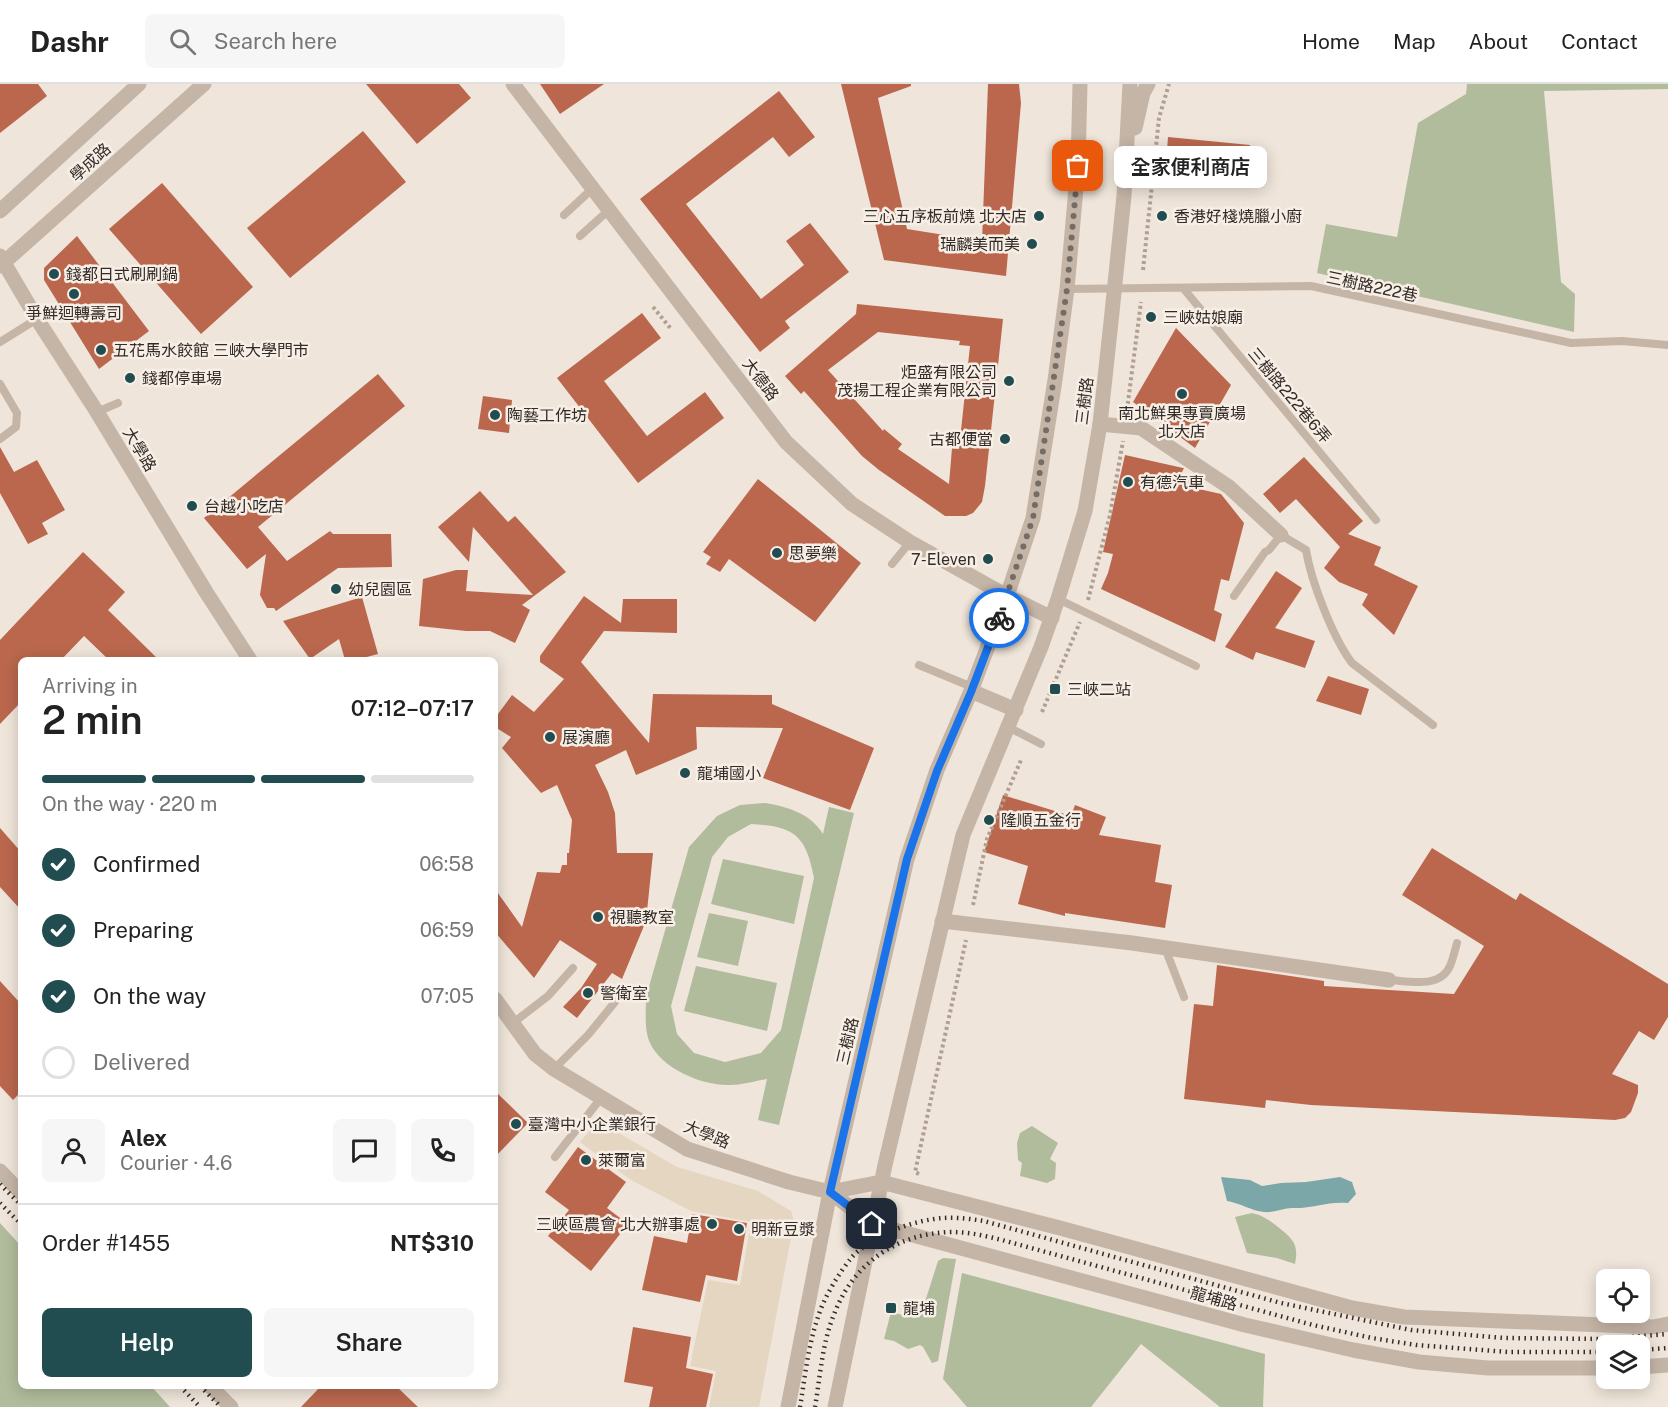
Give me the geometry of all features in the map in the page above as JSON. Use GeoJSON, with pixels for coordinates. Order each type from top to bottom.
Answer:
{"type":"FeatureCollection","features":[{"type":"Feature","properties":{"kind":"street","name":"學成路"},"geometry":{"type":"LineString","coordinates":[[0,211],[140,84]]}},
{"type":"Feature","properties":{"kind":"street","name":"學成路"},"geometry":{"type":"LineString","coordinates":[[1,262],[204,84]]}},
{"type":"Feature","properties":{"kind":"street","name":"大德路"},"geometry":{"type":"LineString","coordinates":[[513,84],[786,442],[852,504],[910,542],[1007,596],[1052,618]]}},
{"type":"Feature","properties":{"kind":"street","name":"三樹路"},"geometry":{"type":"LineString","coordinates":[[788,1407],[830,1192],[907,859],[937,771],[972,689],[1007,596],[1033,518],[1067,289],[1078,166],[1080,84]]}},
{"type":"Feature","properties":{"kind":"street","name":"三樹路"},"geometry":{"type":"LineString","coordinates":[[835,1407],[881,1182],[963,836],[1052,618],[1085,511],[1100,424],[1115,288],[1124,196],[1130,84]]}},
{"type":"Feature","properties":{"kind":"street"},"geometry":{"type":"LineString","coordinates":[[1124,196],[1137,118],[1143,93],[1148,84]]}},
{"type":"Feature","properties":{"kind":"street","name":"大學路"},"geometry":{"type":"LineString","coordinates":[[1,262],[97,412],[248,657]]}},
{"type":"Feature","properties":{"kind":"street"},"geometry":{"type":"LineString","coordinates":[[1100,424],[1141,428],[1228,487],[1281,535]]}},
{"type":"Feature","properties":{"kind":"street"},"geometry":{"type":"LineString","coordinates":[[972,689],[1016,710]]}},
{"type":"Feature","properties":{"kind":"street"},"geometry":{"type":"LineString","coordinates":[[942,921],[1166,948],[1389,980]]}},
{"type":"Feature","properties":{"kind":"street","name":"大學路"},"geometry":{"type":"LineString","coordinates":[[498,1003],[535,1054],[554,1069],[687,1149],[789,1182],[830,1192],[881,1182]]}},
{"type":"Feature","properties":{"kind":"street"},"geometry":{"type":"LineString","coordinates":[[0,1171],[18,1190]]}},
{"type":"Feature","properties":{"kind":"street","name":"龍埔路"},"geometry":{"type":"LineString","coordinates":[[881,1182],[1060,1228],[1352,1308],[1404,1317],[1653,1327],[1668,1324]]}},
{"type":"Feature","properties":{"kind":"street","name":"龍埔路"},"geometry":{"type":"LineString","coordinates":[[830,1192],[872,1224],[1245,1325],[1353,1350],[1419,1362],[1488,1368],[1596,1368]]}},
{"type":"Feature","properties":{"kind":"street"},"geometry":{"type":"LineString","coordinates":[[1650,1366],[1668,1365]]}},
{"type":"Feature","properties":{"kind":"street"},"geometry":{"type":"LineString","coordinates":[[213,1389],[231,1407]]}},
{"type":"Feature","properties":{"kind":"lane"},"geometry":{"type":"LineString","coordinates":[[564,215],[592,189]]}},
{"type":"Feature","properties":{"kind":"lane"},"geometry":{"type":"LineString","coordinates":[[580,236],[609,210]]}},
{"type":"Feature","properties":{"kind":"lane","name":"三樹路222巷"},"geometry":{"type":"LineString","coordinates":[[1067,289],[1311,286],[1571,343],[1622,341],[1668,345]]}},
{"type":"Feature","properties":{"kind":"lane","name":"三樹路222巷6弄"},"geometry":{"type":"LineString","coordinates":[[1183,288],[1376,520]]}},
{"type":"Feature","properties":{"kind":"lane"},"geometry":{"type":"LineString","coordinates":[[0,342],[37,320]]}},
{"type":"Feature","properties":{"kind":"lane"},"geometry":{"type":"LineString","coordinates":[[0,384],[17,413],[16,427],[0,439]]}},
{"type":"Feature","properties":{"kind":"lane"},"geometry":{"type":"LineString","coordinates":[[97,412],[118,404]]}},
{"type":"Feature","properties":{"kind":"lane"},"geometry":{"type":"LineString","coordinates":[[1234,596],[1265,552],[1281,535],[1306,550],[1310,573],[1342,650],[1352,663],[1433,725]]}},
{"type":"Feature","properties":{"kind":"lane"},"geometry":{"type":"LineString","coordinates":[[892,564],[910,542]]}},
{"type":"Feature","properties":{"kind":"lane"},"geometry":{"type":"LineString","coordinates":[[1058,599],[1196,666]]}},
{"type":"Feature","properties":{"kind":"lane"},"geometry":{"type":"LineString","coordinates":[[919,665],[972,689]]}},
{"type":"Feature","properties":{"kind":"lane"},"geometry":{"type":"LineString","coordinates":[[1008,727],[1041,744]]}},
{"type":"Feature","properties":{"kind":"lane"},"geometry":{"type":"LineString","coordinates":[[1389,980],[1428,982],[1441,978],[1450,968],[1457,943]]}},
{"type":"Feature","properties":{"kind":"lane"},"geometry":{"type":"LineString","coordinates":[[1166,948],[1184,997]]}},
{"type":"Feature","properties":{"kind":"lane"},"geometry":{"type":"LineString","coordinates":[[513,1023],[548,996],[573,968]]}},
{"type":"Feature","properties":{"kind":"lane"},"geometry":{"type":"LineString","coordinates":[[554,1069],[588,1035],[615,1002]]}},
{"type":"Feature","properties":{"kind":"lane"},"geometry":{"type":"LineString","coordinates":[[555,1157],[601,1098]]}},
{"type":"Feature","properties":{"kind":"path"},"geometry":{"type":"LineString","coordinates":[[1143,270],[1160,118],[1169,84]]}},
{"type":"Feature","properties":{"kind":"path"},"geometry":{"type":"LineString","coordinates":[[653,307],[672,330]]}},
{"type":"Feature","properties":{"kind":"path"},"geometry":{"type":"LineString","coordinates":[[974,905],[987,839],[1021,760]]}},
{"type":"Feature","properties":{"kind":"path"},"geometry":{"type":"LineString","coordinates":[[923,1177],[915,1172],[968,933]]}},
{"type":"Feature","properties":{"kind":"green space"},"geometry":{"type":"Polygon","coordinates":[[[1467,84],[1668,84],[1668,89],[1544,91],[1561,282],[1575,294],[1574,332],[1317,273],[1326,224],[1397,237],[1418,123],[1466,94],[1467,84]]]}},
{"type":"Feature","properties":{"kind":"green space"},"geometry":{"type":"Polygon","coordinates":[[[765,803],[790,809],[812,821],[823,834],[829,807],[854,813],[779,1125],[758,1120],[767,1079],[719,1085],[684,1074],[664,1061],[656,1052],[648,1038],[646,1026],[646,997],[689,847],[717,816],[740,805],[765,803]],[[751,824],[728,837],[712,857],[671,1006],[677,1034],[694,1053],[725,1062],[761,1053],[781,1030],[814,878],[807,852],[796,836],[778,827],[751,824]]]}},
{"type":"Feature","properties":{"kind":"green space"},"geometry":{"type":"Polygon","coordinates":[[[723,859],[804,876],[794,924],[711,904],[723,859]]]}},
{"type":"Feature","properties":{"kind":"green space"},"geometry":{"type":"Polygon","coordinates":[[[709,913],[748,921],[738,966],[697,957],[709,913]]]}},
{"type":"Feature","properties":{"kind":"green space"},"geometry":{"type":"Polygon","coordinates":[[[696,966],[777,983],[767,1031],[684,1011],[696,966]]]}},
{"type":"Feature","properties":{"kind":"green space"},"geometry":{"type":"Polygon","coordinates":[[[1032,1126],[1058,1143],[1050,1159],[1056,1163],[1055,1179],[1047,1183],[1020,1176],[1022,1163],[1018,1160],[1017,1143],[1020,1133],[1032,1126]]]}},
{"type":"Feature","properties":{"kind":"green space"},"geometry":{"type":"Polygon","coordinates":[[[1252,1213],[1269,1220],[1294,1242],[1295,1264],[1277,1258],[1247,1253],[1235,1217],[1252,1213]]]}},
{"type":"Feature","properties":{"kind":"green space"},"geometry":{"type":"Polygon","coordinates":[[[0,1223],[18,1243],[18,1389],[154,1389],[170,1407],[0,1407],[0,1223]]]}},
{"type":"Feature","properties":{"kind":"green space"},"geometry":{"type":"Polygon","coordinates":[[[943,1258],[956,1259],[938,1361],[932,1363],[920,1345],[908,1349],[894,1341],[884,1339],[891,1312],[915,1318],[924,1305],[938,1261],[943,1258]]]}},
{"type":"Feature","properties":{"kind":"green space"},"geometry":{"type":"Polygon","coordinates":[[[962,1273],[1265,1354],[1263,1407],[1220,1407],[1141,1344],[1091,1407],[967,1407],[943,1379],[962,1273]]]}},
{"type":"Feature","properties":{"kind":"shaded area"},"geometry":{"type":"Polygon","coordinates":[[[598,1121],[677,1167],[758,1191],[791,1211],[794,1221],[759,1407],[709,1407],[716,1371],[690,1366],[708,1280],[740,1285],[751,1222],[691,1211],[631,1180],[580,1142],[598,1121]]]}},
{"type":"Feature","properties":{"kind":"water"},"geometry":{"type":"Polygon","coordinates":[[[1221,1177],[1250,1180],[1262,1186],[1340,1177],[1352,1182],[1356,1194],[1348,1203],[1264,1212],[1227,1201],[1221,1177]]]}},
{"type":"Feature","properties":{"kind":"building"},"geometry":{"type":"Polygon","coordinates":[[[0,84],[38,84],[47,96],[0,133],[0,84]]]}},
{"type":"Feature","properties":{"kind":"building"},"geometry":{"type":"Polygon","coordinates":[[[366,84],[459,84],[471,98],[417,144],[366,84]]]}},
{"type":"Feature","properties":{"kind":"building"},"geometry":{"type":"Polygon","coordinates":[[[540,84],[604,84],[560,114],[540,84]]]}},
{"type":"Feature","properties":{"kind":"building"},"geometry":{"type":"Polygon","coordinates":[[[841,84],[911,84],[911,86],[878,98],[907,229],[982,241],[988,84],[1019,84],[1021,103],[1006,276],[884,260],[841,84]]]}},
{"type":"Feature","properties":{"kind":"building"},"geometry":{"type":"Polygon","coordinates":[[[779,91],[815,137],[789,157],[773,137],[686,204],[761,299],[804,265],[786,241],[810,223],[849,272],[785,321],[790,328],[760,352],[640,199],[779,91]]]}},
{"type":"Feature","properties":{"kind":"building"},"geometry":{"type":"Polygon","coordinates":[[[363,131],[406,182],[290,278],[247,228],[363,131]]]}},
{"type":"Feature","properties":{"kind":"building"},"geometry":{"type":"Polygon","coordinates":[[[1168,137],[1250,145],[1248,172],[1166,164],[1168,137]]]}},
{"type":"Feature","properties":{"kind":"building"},"geometry":{"type":"Polygon","coordinates":[[[162,183],[253,287],[201,334],[109,229],[162,183]]]}},
{"type":"Feature","properties":{"kind":"building"},"geometry":{"type":"Polygon","coordinates":[[[77,236],[149,331],[99,369],[44,280],[44,268],[77,236]]]}},
{"type":"Feature","properties":{"kind":"building"},"geometry":{"type":"Polygon","coordinates":[[[857,304],[1003,319],[985,486],[982,502],[973,513],[966,516],[945,516],[879,470],[862,456],[804,391],[801,394],[785,376],[856,314],[857,304]],[[878,332],[828,370],[883,431],[884,429],[902,444],[898,449],[949,484],[952,448],[959,449],[970,346],[959,345],[960,341],[878,332]]]}},
{"type":"Feature","properties":{"kind":"building"},"geometry":{"type":"Polygon","coordinates":[[[642,313],[661,338],[604,381],[647,436],[705,392],[724,418],[638,483],[557,378],[642,313]]]}},
{"type":"Feature","properties":{"kind":"building","name":"南北鮮果專賣廣場 北大店"},"geometry":{"type":"Polygon","coordinates":[[[1176,328],[1231,385],[1195,448],[1133,402],[1176,328]]]}},
{"type":"Feature","properties":{"kind":"building"},"geometry":{"type":"Polygon","coordinates":[[[378,374],[405,406],[258,527],[287,561],[330,531],[333,534],[391,534],[392,567],[338,568],[276,611],[274,608],[267,608],[260,595],[266,554],[247,569],[204,518],[378,374]]]}},
{"type":"Feature","properties":{"kind":"building","name":"陶藝工作坊"},"geometry":{"type":"Polygon","coordinates":[[[483,396],[512,400],[509,433],[478,429],[483,396]]]}},
{"type":"Feature","properties":{"kind":"building"},"geometry":{"type":"Polygon","coordinates":[[[0,447],[14,472],[37,460],[65,510],[42,523],[48,534],[28,544],[0,493],[0,447]]]}},
{"type":"Feature","properties":{"kind":"building"},"geometry":{"type":"Polygon","coordinates":[[[1125,455],[1184,468],[1180,476],[1192,478],[1190,487],[1221,494],[1244,523],[1229,581],[1221,579],[1214,610],[1222,614],[1215,642],[1101,589],[1113,554],[1103,552],[1125,455]]]}},
{"type":"Feature","properties":{"kind":"building"},"geometry":{"type":"Polygon","coordinates":[[[1304,457],[1363,521],[1348,534],[1381,547],[1374,565],[1418,586],[1394,635],[1362,605],[1368,594],[1339,582],[1324,568],[1340,547],[1296,499],[1280,513],[1263,494],[1304,457]]]}},
{"type":"Feature","properties":{"kind":"building","name":"思夢樂"},"geometry":{"type":"Polygon","coordinates":[[[758,479],[861,563],[815,622],[729,559],[720,572],[706,564],[711,557],[703,552],[758,479]]]}},
{"type":"Feature","properties":{"kind":"building"},"geometry":{"type":"Polygon","coordinates":[[[480,491],[508,522],[515,516],[566,572],[522,605],[530,610],[515,643],[490,631],[419,626],[423,579],[456,570],[468,570],[466,591],[533,595],[473,527],[469,562],[438,527],[480,491]]]}},
{"type":"Feature","properties":{"kind":"building"},"geometry":{"type":"Polygon","coordinates":[[[83,552],[125,592],[108,610],[156,657],[106,657],[84,636],[64,657],[18,657],[18,705],[0,724],[0,640],[83,552]]]}},
{"type":"Feature","properties":{"kind":"building"},"geometry":{"type":"Polygon","coordinates":[[[1276,571],[1302,588],[1275,628],[1315,641],[1305,668],[1256,652],[1253,660],[1225,647],[1276,571]]]}},
{"type":"Feature","properties":{"kind":"building"},"geometry":{"type":"Polygon","coordinates":[[[584,596],[621,623],[623,599],[677,599],[677,633],[604,631],[581,662],[649,743],[653,694],[772,695],[772,704],[874,748],[850,810],[763,778],[783,728],[696,727],[697,749],[636,775],[626,750],[595,765],[615,813],[617,853],[653,853],[646,921],[622,979],[612,973],[577,1018],[563,1007],[581,988],[597,964],[560,940],[534,978],[498,936],[498,893],[522,927],[537,872],[560,873],[562,865],[567,865],[567,853],[569,853],[572,820],[557,785],[541,793],[502,748],[511,737],[498,729],[498,714],[512,695],[534,712],[564,679],[540,662],[540,656],[584,596]]]}},
{"type":"Feature","properties":{"kind":"building"},"geometry":{"type":"Polygon","coordinates":[[[362,597],[378,654],[366,657],[344,657],[339,639],[313,657],[309,657],[283,621],[362,597]]]}},
{"type":"Feature","properties":{"kind":"building"},"geometry":{"type":"Polygon","coordinates":[[[1328,676],[1369,689],[1361,715],[1316,701],[1328,676]]]}},
{"type":"Feature","properties":{"kind":"building"},"geometry":{"type":"Polygon","coordinates":[[[1003,795],[1071,816],[1075,805],[1106,817],[1099,835],[1161,845],[1155,882],[1172,885],[1165,928],[1065,913],[1065,916],[1018,904],[1028,866],[984,852],[1003,795]]]}},
{"type":"Feature","properties":{"kind":"building"},"geometry":{"type":"Polygon","coordinates":[[[0,828],[18,849],[18,907],[0,887],[0,828]]]}},
{"type":"Feature","properties":{"kind":"building"},"geometry":{"type":"Polygon","coordinates":[[[1432,848],[1516,900],[1520,893],[1668,984],[1668,1017],[1654,1040],[1639,1031],[1612,1074],[1638,1085],[1638,1093],[1631,1112],[1625,1118],[1615,1120],[1311,1105],[1266,1100],[1265,1108],[1184,1099],[1194,1004],[1213,1006],[1217,965],[1324,981],[1324,986],[1454,994],[1484,946],[1402,895],[1432,848]]]}},
{"type":"Feature","properties":{"kind":"building"},"geometry":{"type":"Polygon","coordinates":[[[0,981],[18,1001],[18,1095],[13,1100],[0,1086],[0,981]]]}},
{"type":"Feature","properties":{"kind":"building"},"geometry":{"type":"Polygon","coordinates":[[[498,1094],[528,1123],[498,1154],[498,1094]]]}},
{"type":"Feature","properties":{"kind":"building"},"geometry":{"type":"Polygon","coordinates":[[[578,1147],[626,1182],[607,1208],[628,1224],[591,1271],[548,1236],[569,1210],[545,1192],[578,1147]]]}},
{"type":"Feature","properties":{"kind":"building"},"geometry":{"type":"Polygon","coordinates":[[[692,1214],[747,1223],[737,1281],[706,1275],[700,1302],[642,1290],[654,1236],[687,1243],[692,1214]]]}},
{"type":"Feature","properties":{"kind":"building"},"geometry":{"type":"Polygon","coordinates":[[[633,1327],[691,1337],[686,1368],[713,1374],[706,1407],[649,1407],[653,1387],[624,1382],[633,1327]]]}},
{"type":"Feature","properties":{"kind":"building"},"geometry":{"type":"Polygon","coordinates":[[[318,1389],[399,1389],[418,1407],[301,1407],[318,1389]]]}},
{"type":"Feature","properties":{"kind":"railway"},"geometry":{"type":"LineString","coordinates":[[0,1184],[18,1202]]}},
{"type":"Feature","properties":{"kind":"railway"},"geometry":{"type":"LineString","coordinates":[[0,1203],[18,1221]]}},
{"type":"Feature","properties":{"kind":"railway"},"geometry":{"type":"LineString","coordinates":[[800,1407],[809,1350],[818,1317],[828,1293],[847,1263],[860,1249],[894,1230],[919,1222],[943,1218],[984,1221],[1281,1303],[1411,1330],[1504,1338],[1604,1339],[1668,1334]]}},
{"type":"Feature","properties":{"kind":"railway"},"geometry":{"type":"LineString","coordinates":[[815,1407],[829,1328],[841,1298],[852,1282],[864,1267],[895,1245],[912,1238],[952,1232],[971,1233],[1002,1240],[1313,1325],[1372,1338],[1416,1345],[1508,1352],[1596,1352]]}},
{"type":"Feature","properties":{"kind":"railway"},"geometry":{"type":"LineString","coordinates":[[1650,1349],[1668,1348]]}},
{"type":"Feature","properties":{"kind":"railway"},"geometry":{"type":"LineString","coordinates":[[183,1389],[200,1407]]}},
{"type":"Feature","properties":{"kind":"railway"},"geometry":{"type":"LineString","coordinates":[[203,1389],[221,1407]]}},
{"type":"Feature","properties":{"kind":"way so far"},"geometry":{"type":"LineString","coordinates":[[999,618],[1033,518],[1067,289],[1078,166]]}},
{"type":"Feature","properties":{"kind":"place","name":"全家便利商店"},"geometry":{"type":"Point","coordinates":[1078,166]}},
{"type":"Feature","properties":{"kind":"place","name":"三心五序板前燒 北大店"},"geometry":{"type":"Point","coordinates":[1039,216]}},
{"type":"Feature","properties":{"kind":"place","name":"香港好棧燒臘小廚"},"geometry":{"type":"Point","coordinates":[1162,216]}},
{"type":"Feature","properties":{"kind":"place","name":"瑞麟美而美"},"geometry":{"type":"Point","coordinates":[1032,244]}},
{"type":"Feature","properties":{"kind":"place","name":"錢都日式刷刷鍋"},"geometry":{"type":"Point","coordinates":[54,274]}},
{"type":"Feature","properties":{"kind":"place","name":"爭鮮迴轉壽司"},"geometry":{"type":"Point","coordinates":[74,294]}},
{"type":"Feature","properties":{"kind":"place","name":"三峽姑娘廟"},"geometry":{"type":"Point","coordinates":[1151,317]}},
{"type":"Feature","properties":{"kind":"place","name":"五花馬水餃館 三峽大學門市"},"geometry":{"type":"Point","coordinates":[101,350]}},
{"type":"Feature","properties":{"kind":"place","name":"錢都停車場"},"geometry":{"type":"Point","coordinates":[130,378]}},
{"type":"Feature","properties":{"kind":"place","name":"炬盛有限公司 茂揚工程企業有限公司"},"geometry":{"type":"Point","coordinates":[1009,381]}},
{"type":"Feature","properties":{"kind":"place","name":"南北鮮果專賣廣場 北大店"},"geometry":{"type":"Point","coordinates":[1182,394]}},
{"type":"Feature","properties":{"kind":"place","name":"陶藝工作坊"},"geometry":{"type":"Point","coordinates":[495,415]}},
{"type":"Feature","properties":{"kind":"place","name":"古都便當"},"geometry":{"type":"Point","coordinates":[1005,439]}},
{"type":"Feature","properties":{"kind":"place","name":"有德汽車"},"geometry":{"type":"Point","coordinates":[1128,482]}},
{"type":"Feature","properties":{"kind":"place","name":"台越小吃店"},"geometry":{"type":"Point","coordinates":[192,506]}},
{"type":"Feature","properties":{"kind":"place","name":"思夢樂"},"geometry":{"type":"Point","coordinates":[777,553]}},
{"type":"Feature","properties":{"kind":"place","name":"7-Eleven"},"geometry":{"type":"Point","coordinates":[988,559]}},
{"type":"Feature","properties":{"kind":"place","name":"幼兒園區"},"geometry":{"type":"Point","coordinates":[336,589]}},
{"type":"Feature","properties":{"kind":"place","name":"三峽二站"},"geometry":{"type":"Point","coordinates":[1055,689]}},
{"type":"Feature","properties":{"kind":"place","name":"展演廳"},"geometry":{"type":"Point","coordinates":[550,737]}},
{"type":"Feature","properties":{"kind":"place","name":"龍埔國小"},"geometry":{"type":"Point","coordinates":[685,773]}},
{"type":"Feature","properties":{"kind":"place","name":"隆順五金行"},"geometry":{"type":"Point","coordinates":[989,820]}},
{"type":"Feature","properties":{"kind":"place","name":"視聽教室"},"geometry":{"type":"Point","coordinates":[598,917]}},
{"type":"Feature","properties":{"kind":"place","name":"警衛室"},"geometry":{"type":"Point","coordinates":[588,993]}},
{"type":"Feature","properties":{"kind":"place","name":"臺灣中小企業銀行"},"geometry":{"type":"Point","coordinates":[516,1124]}},
{"type":"Feature","properties":{"kind":"place","name":"萊爾富"},"geometry":{"type":"Point","coordinates":[586,1160]}},
{"type":"Feature","properties":{"kind":"place","name":"三峽區農會 北大辦事處"},"geometry":{"type":"Point","coordinates":[712,1224]}},
{"type":"Feature","properties":{"kind":"place","name":"明新豆漿"},"geometry":{"type":"Point","coordinates":[739,1229]}},
{"type":"Feature","properties":{"kind":"place","name":"龍埔"},"geometry":{"type":"Point","coordinates":[891,1308]}},
{"type":"Feature","properties":{"kind":"route"},"geometry":{"type":"LineString","coordinates":[[872,1224],[830,1192],[907,859],[937,771],[971,692],[999,618]]}}]}
